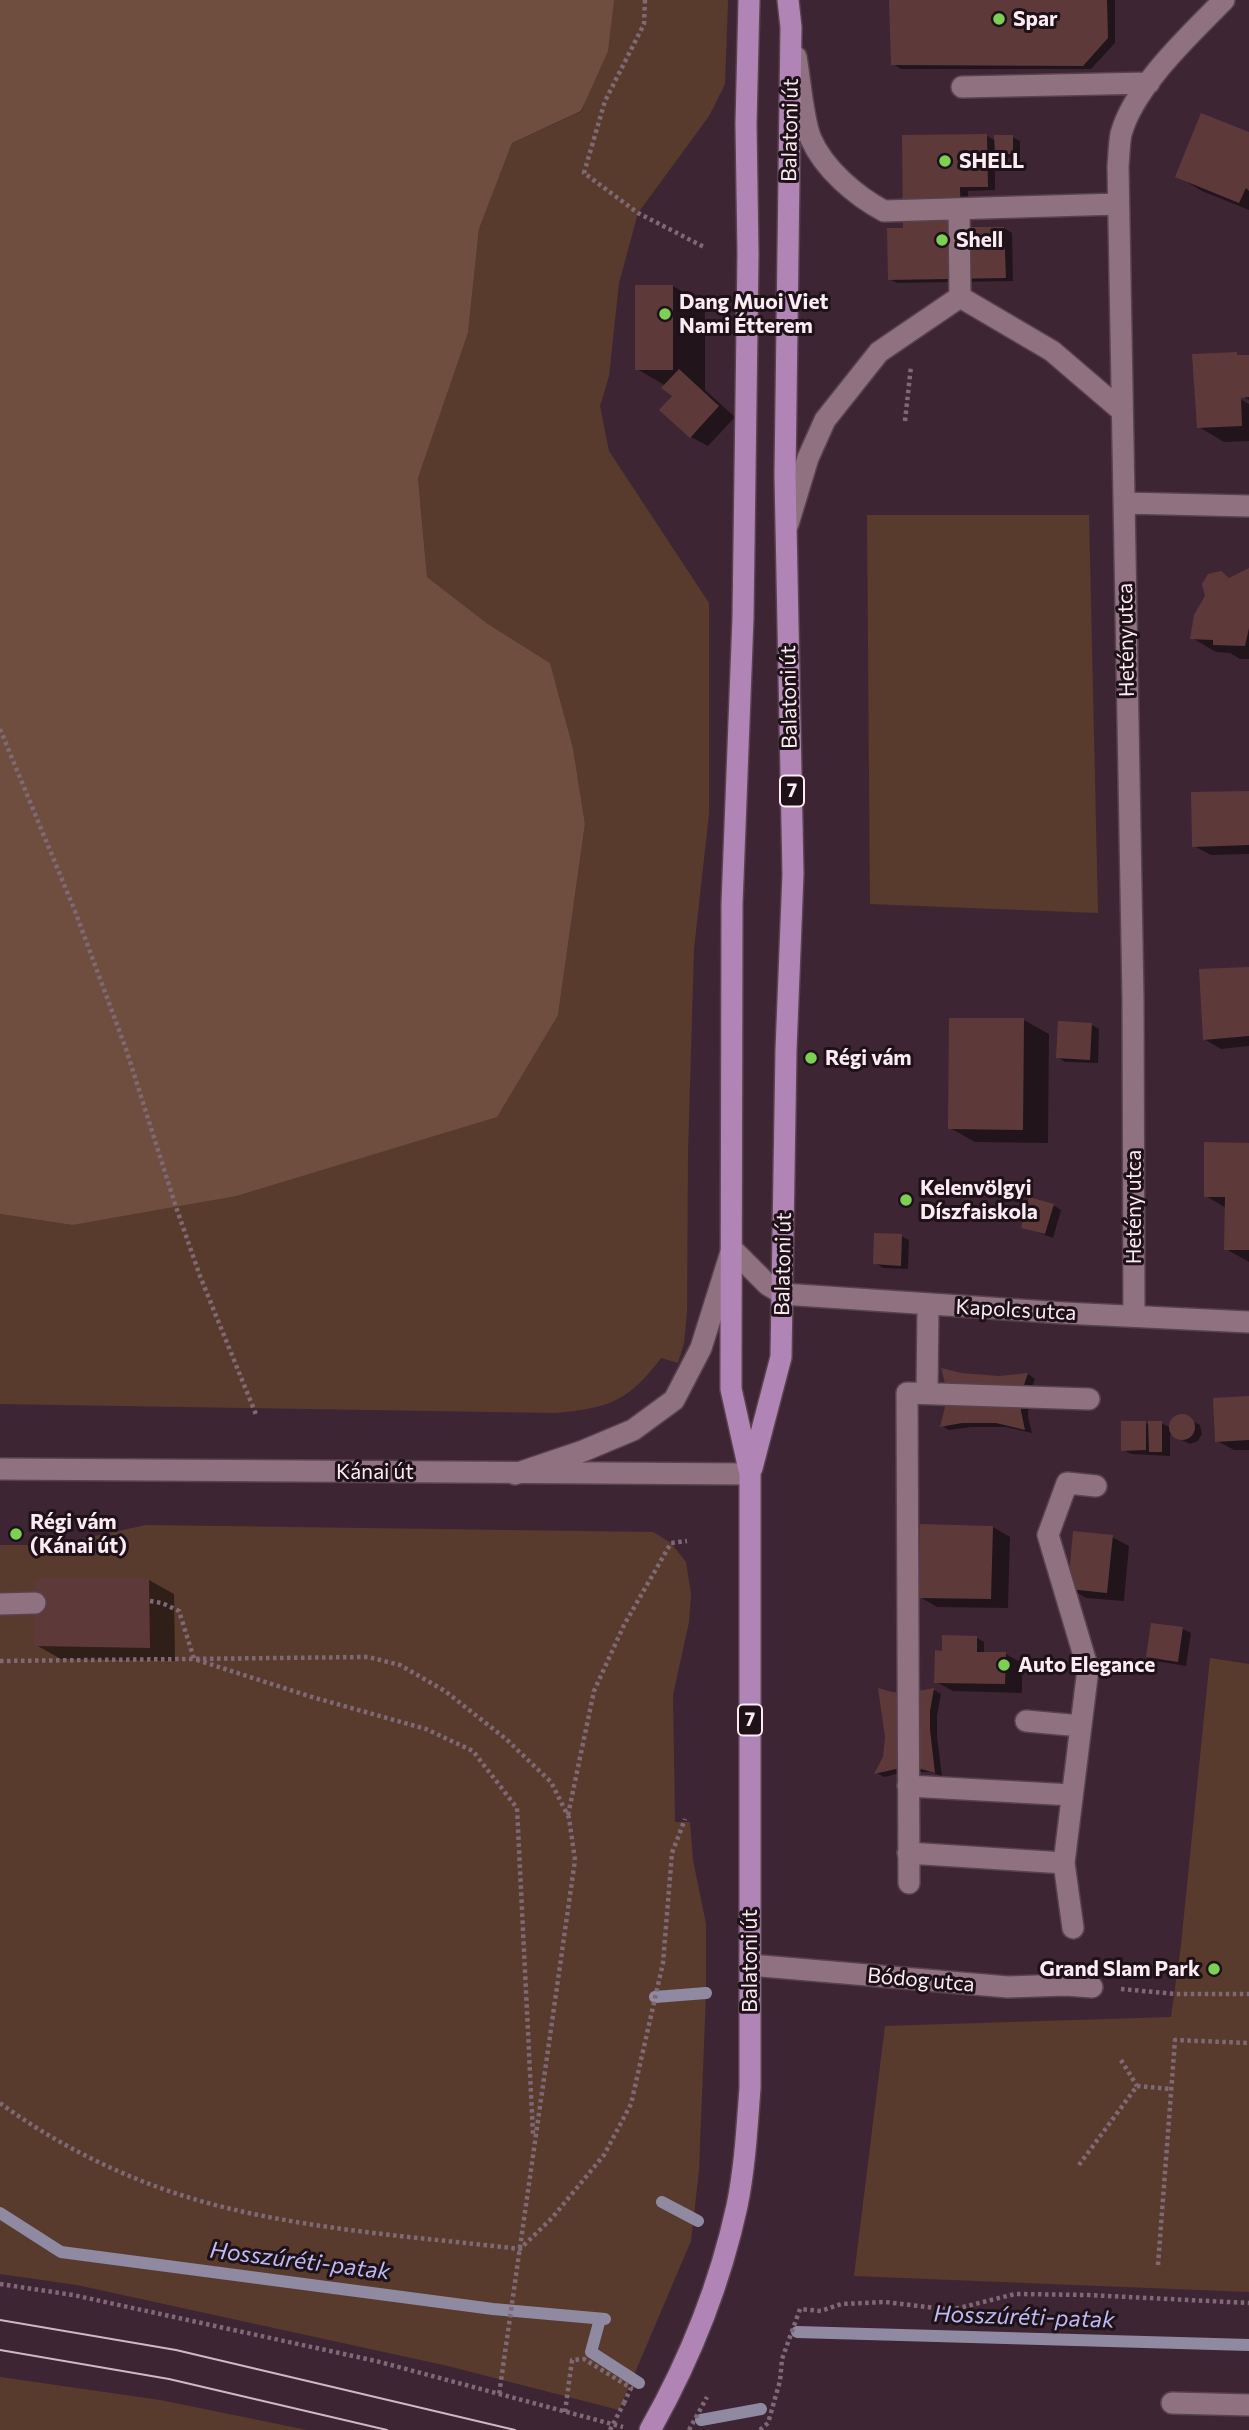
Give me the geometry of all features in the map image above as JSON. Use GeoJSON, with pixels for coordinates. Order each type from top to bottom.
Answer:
{"type":"FeatureCollection","features":[{"type":"Feature","properties":{"kind":"main road","name":"Balatoni út"},"geometry":{"type":"LineString","coordinates":[[655,2422],[684,2365],[722,2260],[737,2205],[746,2150],[750,2088],[750,1474],[731,1389],[732,904],[743,592],[749,0]]}},
{"type":"Feature","properties":{"kind":"main road","name":"Balatoni út"},"geometry":{"type":"LineString","coordinates":[[750,1474],[781,1357],[783,1294],[786,1050],[793,874],[786,532],[791,27],[788,0]]}},
{"type":"Feature","properties":{"kind":"street","name":"Hetény utca"},"geometry":{"type":"LineString","coordinates":[[1134,1316],[1133,998],[1118,204],[1121,135],[1131,110],[1149,83],[1224,0]]}},
{"type":"Feature","properties":{"kind":"street"},"geometry":{"type":"LineString","coordinates":[[791,27],[810,137],[825,163],[868,202],[884,211],[1118,204]]}},
{"type":"Feature","properties":{"kind":"street"},"geometry":{"type":"LineString","coordinates":[[962,86],[1149,83]]}},
{"type":"Feature","properties":{"kind":"street"},"geometry":{"type":"LineString","coordinates":[[959,210],[960,297]]}},
{"type":"Feature","properties":{"kind":"street"},"geometry":{"type":"LineString","coordinates":[[960,297],[1052,351],[1122,411]]}},
{"type":"Feature","properties":{"kind":"street"},"geometry":{"type":"LineString","coordinates":[[786,532],[808,458],[825,420],[879,352],[960,297]]}},
{"type":"Feature","properties":{"kind":"street"},"geometry":{"type":"LineString","coordinates":[[1124,503],[1249,506]]}},
{"type":"Feature","properties":{"kind":"street"},"geometry":{"type":"LineString","coordinates":[[515,1474],[583,1451],[633,1430],[674,1400],[701,1348],[732,1249],[768,1285],[783,1294]]}},
{"type":"Feature","properties":{"kind":"street","name":"Kapolcs utca"},"geometry":{"type":"LineString","coordinates":[[783,1294],[928,1305],[1249,1322]]}},
{"type":"Feature","properties":{"kind":"street"},"geometry":{"type":"LineString","coordinates":[[927,1393],[928,1305]]}},
{"type":"Feature","properties":{"kind":"street"},"geometry":{"type":"LineString","coordinates":[[909,1883],[907,1393],[1089,1399]]}},
{"type":"Feature","properties":{"kind":"street","name":"Kánai út"},"geometry":{"type":"LineString","coordinates":[[0,1469],[750,1474]]}},
{"type":"Feature","properties":{"kind":"street"},"geometry":{"type":"LineString","coordinates":[[1073,1928],[1064,1863],[1088,1669],[1048,1535],[1067,1483],[1096,1486]]}},
{"type":"Feature","properties":{"kind":"street"},"geometry":{"type":"LineString","coordinates":[[0,1605],[35,1602]]}},
{"type":"Feature","properties":{"kind":"street"},"geometry":{"type":"LineString","coordinates":[[1026,1721],[1081,1726]]}},
{"type":"Feature","properties":{"kind":"street"},"geometry":{"type":"LineString","coordinates":[[908,1786],[1072,1795]]}},
{"type":"Feature","properties":{"kind":"street"},"geometry":{"type":"LineString","coordinates":[[908,1853],[1064,1863]]}},
{"type":"Feature","properties":{"kind":"street","name":"Bódog utca"},"geometry":{"type":"LineString","coordinates":[[750,1965],[1008,1987],[1091,1987]]}},
{"type":"Feature","properties":{"kind":"street"},"geometry":{"type":"LineString","coordinates":[[1172,2403],[1249,2405]]}},
{"type":"Feature","properties":{"kind":"path"},"geometry":{"type":"LineString","coordinates":[[645,0],[644,24],[605,102],[584,173],[638,213],[706,248]]}},
{"type":"Feature","properties":{"kind":"path"},"geometry":{"type":"LineString","coordinates":[[905,334],[913,350],[905,421]]}},
{"type":"Feature","properties":{"kind":"path"},"geometry":{"type":"LineString","coordinates":[[0,729],[75,911],[126,1049],[196,1264],[257,1417]]}},
{"type":"Feature","properties":{"kind":"path"},"geometry":{"type":"LineString","coordinates":[[568,1816],[594,1691],[624,1625],[671,1543],[687,1541]]}},
{"type":"Feature","properties":{"kind":"path"},"geometry":{"type":"LineString","coordinates":[[150,1601],[179,1611],[194,1659]]}},
{"type":"Feature","properties":{"kind":"path"},"geometry":{"type":"LineString","coordinates":[[0,1661],[368,1657],[400,1665],[444,1691],[506,1739],[551,1782],[568,1816],[575,1860],[499,2395]]}},
{"type":"Feature","properties":{"kind":"path"},"geometry":{"type":"LineString","coordinates":[[194,1659],[426,1730],[473,1751],[517,1808],[534,2145]]}},
{"type":"Feature","properties":{"kind":"path"},"geometry":{"type":"LineString","coordinates":[[520,2249],[552,2218],[604,2155],[631,2104],[663,1964],[672,1853],[685,1819]]}},
{"type":"Feature","properties":{"kind":"path"},"geometry":{"type":"LineString","coordinates":[[1091,1987],[1175,1994],[1249,1994]]}},
{"type":"Feature","properties":{"kind":"path"},"geometry":{"type":"LineString","coordinates":[[1158,2266],[1175,2039],[1249,2043]]}},
{"type":"Feature","properties":{"kind":"path"},"geometry":{"type":"LineString","coordinates":[[1121,2060],[1137,2086]]}},
{"type":"Feature","properties":{"kind":"path"},"geometry":{"type":"LineString","coordinates":[[1137,2086],[1171,2089]]}},
{"type":"Feature","properties":{"kind":"path"},"geometry":{"type":"LineString","coordinates":[[1079,2165],[1137,2086]]}},
{"type":"Feature","properties":{"kind":"path"},"geometry":{"type":"LineString","coordinates":[[0,2103],[65,2146],[132,2176],[186,2196],[307,2224],[520,2249]]}},
{"type":"Feature","properties":{"kind":"path"},"geometry":{"type":"LineString","coordinates":[[0,2284],[73,2295],[376,2361],[633,2430]]}},
{"type":"Feature","properties":{"kind":"path"},"geometry":{"type":"LineString","coordinates":[[760,2430],[768,2423],[780,2381],[782,2359],[800,2309],[821,2311],[841,2304],[885,2302],[951,2309],[1015,2294],[1249,2303]]}},
{"type":"Feature","properties":{"kind":"path"},"geometry":{"type":"LineString","coordinates":[[565,2412],[572,2360],[584,2359],[631,2388],[610,2430]]}},
{"type":"Feature","properties":{"kind":"path"},"geometry":{"type":"LineString","coordinates":[[689,2430],[707,2397]]}},
{"type":"Feature","properties":{"kind":"shaded area"},"geometry":{"type":"Polygon","coordinates":[[[0,0],[614,0],[608,51],[581,111],[512,143],[479,229],[468,333],[418,478],[427,577],[488,624],[550,663],[573,748],[585,824],[558,1015],[497,1117],[236,1196],[72,1225],[0,1214],[0,0]]]}},
{"type":"Feature","properties":{"kind":"shaded area"},"geometry":{"type":"Polygon","coordinates":[[[614,0],[728,0],[725,84],[709,116],[638,213],[619,283],[609,376],[600,406],[609,451],[709,603],[709,814],[694,949],[688,1151],[687,1312],[684,1343],[678,1363],[661,1358],[639,1384],[616,1400],[604,1405],[556,1413],[0,1404],[0,1214],[72,1225],[558,1015],[585,824],[573,748],[550,663],[488,624],[427,577],[418,478],[468,333],[479,229],[512,143],[582,111],[614,0]]]}},
{"type":"Feature","properties":{"kind":"shaded area"},"geometry":{"type":"Polygon","coordinates":[[[867,515],[1089,515],[1098,913],[870,904],[867,515]]]}},
{"type":"Feature","properties":{"kind":"shaded area"},"geometry":{"type":"Polygon","coordinates":[[[146,1525],[653,1532],[671,1543],[686,1562],[691,1594],[689,1622],[673,1695],[675,1822],[690,1822],[693,1860],[706,1924],[699,2170],[691,2241],[619,2410],[448,2366],[77,2285],[0,2274],[0,1545],[54,1545],[146,1525]]]}},
{"type":"Feature","properties":{"kind":"shaded area","name":"Grand Slam Park"},"geometry":{"type":"Polygon","coordinates":[[[1210,1658],[1249,1664],[1249,2292],[854,2276],[885,2026],[1171,2017],[1181,1945],[1210,1658]]]}},
{"type":"Feature","properties":{"kind":"shaded area"},"geometry":{"type":"Polygon","coordinates":[[[0,2377],[160,2400],[307,2430],[0,2430],[0,2377]]]}},
{"type":"Feature","properties":{"kind":"building","name":"Spar"},"geometry":{"type":"Polygon","coordinates":[[[889,0],[1107,0],[1108,38],[1083,66],[891,65],[889,0]]]}},
{"type":"Feature","properties":{"kind":"building"},"geometry":{"type":"Polygon","coordinates":[[[1201,113],[1249,132],[1249,191],[1246,188],[1239,203],[1175,177],[1201,113]]]}},
{"type":"Feature","properties":{"kind":"building"},"geometry":{"type":"Polygon","coordinates":[[[987,134],[988,187],[960,187],[961,227],[1004,227],[1006,278],[888,280],[887,228],[903,228],[902,135],[987,134]]]}},
{"type":"Feature","properties":{"kind":"building"},"geometry":{"type":"Polygon","coordinates":[[[994,135],[1013,135],[1013,154],[995,154],[994,135]]]}},
{"type":"Feature","properties":{"kind":"building"},"geometry":{"type":"Polygon","coordinates":[[[635,285],[673,285],[673,370],[635,370],[635,285]]]}},
{"type":"Feature","properties":{"kind":"building"},"geometry":{"type":"Polygon","coordinates":[[[1237,352],[1237,355],[1249,355],[1249,397],[1241,398],[1242,426],[1197,428],[1192,354],[1237,352]]]}},
{"type":"Feature","properties":{"kind":"building"},"geometry":{"type":"Polygon","coordinates":[[[679,369],[719,406],[690,438],[659,410],[672,396],[661,388],[679,369]]]}},
{"type":"Feature","properties":{"kind":"building"},"geometry":{"type":"Polygon","coordinates":[[[1249,568],[1249,628],[1245,646],[1213,645],[1213,640],[1190,639],[1194,615],[1205,596],[1202,584],[1208,574],[1221,571],[1229,578],[1249,568]]]}},
{"type":"Feature","properties":{"kind":"building"},"geometry":{"type":"Polygon","coordinates":[[[1249,791],[1249,845],[1192,847],[1191,792],[1249,791]]]}},
{"type":"Feature","properties":{"kind":"building"},"geometry":{"type":"Polygon","coordinates":[[[1249,967],[1249,1036],[1203,1040],[1199,969],[1249,967]]]}},
{"type":"Feature","properties":{"kind":"building"},"geometry":{"type":"Polygon","coordinates":[[[949,1018],[1024,1018],[1023,1130],[948,1129],[949,1018]]]}},
{"type":"Feature","properties":{"kind":"building"},"geometry":{"type":"Polygon","coordinates":[[[1058,1021],[1092,1023],[1090,1060],[1056,1058],[1058,1021]]]}},
{"type":"Feature","properties":{"kind":"building"},"geometry":{"type":"Polygon","coordinates":[[[1204,1142],[1249,1143],[1249,1250],[1224,1250],[1225,1197],[1204,1197],[1204,1142]]]}},
{"type":"Feature","properties":{"kind":"building"},"geometry":{"type":"Polygon","coordinates":[[[1029,1197],[1054,1204],[1045,1234],[1021,1228],[1029,1197]]]}},
{"type":"Feature","properties":{"kind":"building"},"geometry":{"type":"Polygon","coordinates":[[[874,1233],[902,1234],[901,1266],[873,1264],[874,1233]]]}},
{"type":"Feature","properties":{"kind":"building"},"geometry":{"type":"Polygon","coordinates":[[[941,1368],[961,1373],[999,1376],[1028,1373],[1022,1391],[1021,1411],[1025,1430],[996,1423],[962,1423],[940,1427],[946,1387],[941,1368]]]}},
{"type":"Feature","properties":{"kind":"building"},"geometry":{"type":"Polygon","coordinates":[[[1249,1396],[1249,1440],[1215,1442],[1213,1398],[1249,1396]]]}},
{"type":"Feature","properties":{"kind":"building"},"geometry":{"type":"Polygon","coordinates":[[[1182,1414],[1191,1418],[1195,1427],[1191,1436],[1182,1440],[1173,1436],[1169,1427],[1173,1418],[1182,1414]]]}},
{"type":"Feature","properties":{"kind":"building"},"geometry":{"type":"Polygon","coordinates":[[[1121,1421],[1146,1421],[1146,1450],[1121,1451],[1121,1421]]]}},
{"type":"Feature","properties":{"kind":"building"},"geometry":{"type":"Polygon","coordinates":[[[1148,1421],[1162,1421],[1162,1452],[1149,1452],[1148,1421]]]}},
{"type":"Feature","properties":{"kind":"building"},"geometry":{"type":"Polygon","coordinates":[[[920,1524],[993,1526],[991,1599],[919,1598],[920,1524]]]}},
{"type":"Feature","properties":{"kind":"building"},"geometry":{"type":"Polygon","coordinates":[[[1073,1531],[1113,1535],[1107,1593],[1068,1589],[1073,1531]]]}},
{"type":"Feature","properties":{"kind":"building"},"geometry":{"type":"Polygon","coordinates":[[[36,1578],[149,1578],[150,1648],[34,1646],[36,1578]]]}},
{"type":"Feature","properties":{"kind":"building"},"geometry":{"type":"Polygon","coordinates":[[[1151,1623],[1183,1627],[1178,1662],[1146,1657],[1151,1623]]]}},
{"type":"Feature","properties":{"kind":"building"},"geometry":{"type":"Polygon","coordinates":[[[942,1635],[977,1636],[977,1652],[1006,1652],[1005,1684],[934,1683],[935,1650],[942,1651],[942,1635]]]}},
{"type":"Feature","properties":{"kind":"building"},"geometry":{"type":"Polygon","coordinates":[[[878,1688],[907,1693],[934,1688],[930,1730],[935,1773],[921,1769],[896,1769],[874,1774],[883,1757],[885,1737],[878,1688]]]}},
{"type":"Feature","properties":{"kind":"waterway"},"geometry":{"type":"LineString","coordinates":[[655,1997],[706,1993]]}},
{"type":"Feature","properties":{"kind":"waterway"},"geometry":{"type":"LineString","coordinates":[[662,2202],[698,2221]]}},
{"type":"Feature","properties":{"kind":"waterway","name":"Hosszúréti-patak"},"geometry":{"type":"LineString","coordinates":[[0,2213],[61,2252],[493,2309],[605,2319]]}},
{"type":"Feature","properties":{"kind":"waterway"},"geometry":{"type":"LineString","coordinates":[[600,2319],[591,2352],[639,2383]]}},
{"type":"Feature","properties":{"kind":"waterway","name":"Hosszúréti-patak"},"geometry":{"type":"LineString","coordinates":[[797,2332],[1249,2345]]}},
{"type":"Feature","properties":{"kind":"waterway"},"geometry":{"type":"LineString","coordinates":[[701,2420],[761,2409]]}},
{"type":"Feature","properties":{"kind":"tram line"},"geometry":{"type":"LineString","coordinates":[[0,2320],[176,2350],[515,2430]]}},
{"type":"Feature","properties":{"kind":"tram line"},"geometry":{"type":"LineString","coordinates":[[0,2350],[169,2379],[387,2430]]}},
{"type":"Feature","properties":{"kind":"place","name":"Spar"},"geometry":{"type":"Point","coordinates":[999,19]}},
{"type":"Feature","properties":{"kind":"place","name":"SHELL"},"geometry":{"type":"Point","coordinates":[945,161]}},
{"type":"Feature","properties":{"kind":"place","name":"Shell"},"geometry":{"type":"Point","coordinates":[942,240]}},
{"type":"Feature","properties":{"kind":"place","name":"Dang Muoi Viet Nami Étterem"},"geometry":{"type":"Point","coordinates":[665,314]}},
{"type":"Feature","properties":{"kind":"place","name":"Régi vám"},"geometry":{"type":"Point","coordinates":[811,1058]}},
{"type":"Feature","properties":{"kind":"place","name":"Kelenvölgyi Díszfaiskola"},"geometry":{"type":"Point","coordinates":[906,1200]}},
{"type":"Feature","properties":{"kind":"place","name":"Régi vám (Kánai út)"},"geometry":{"type":"Point","coordinates":[16,1534]}},
{"type":"Feature","properties":{"kind":"place","name":"Auto Elegance"},"geometry":{"type":"Point","coordinates":[1004,1665]}},
{"type":"Feature","properties":{"kind":"place","name":"Grand Slam Park"},"geometry":{"type":"Point","coordinates":[1214,1969]}}]}
